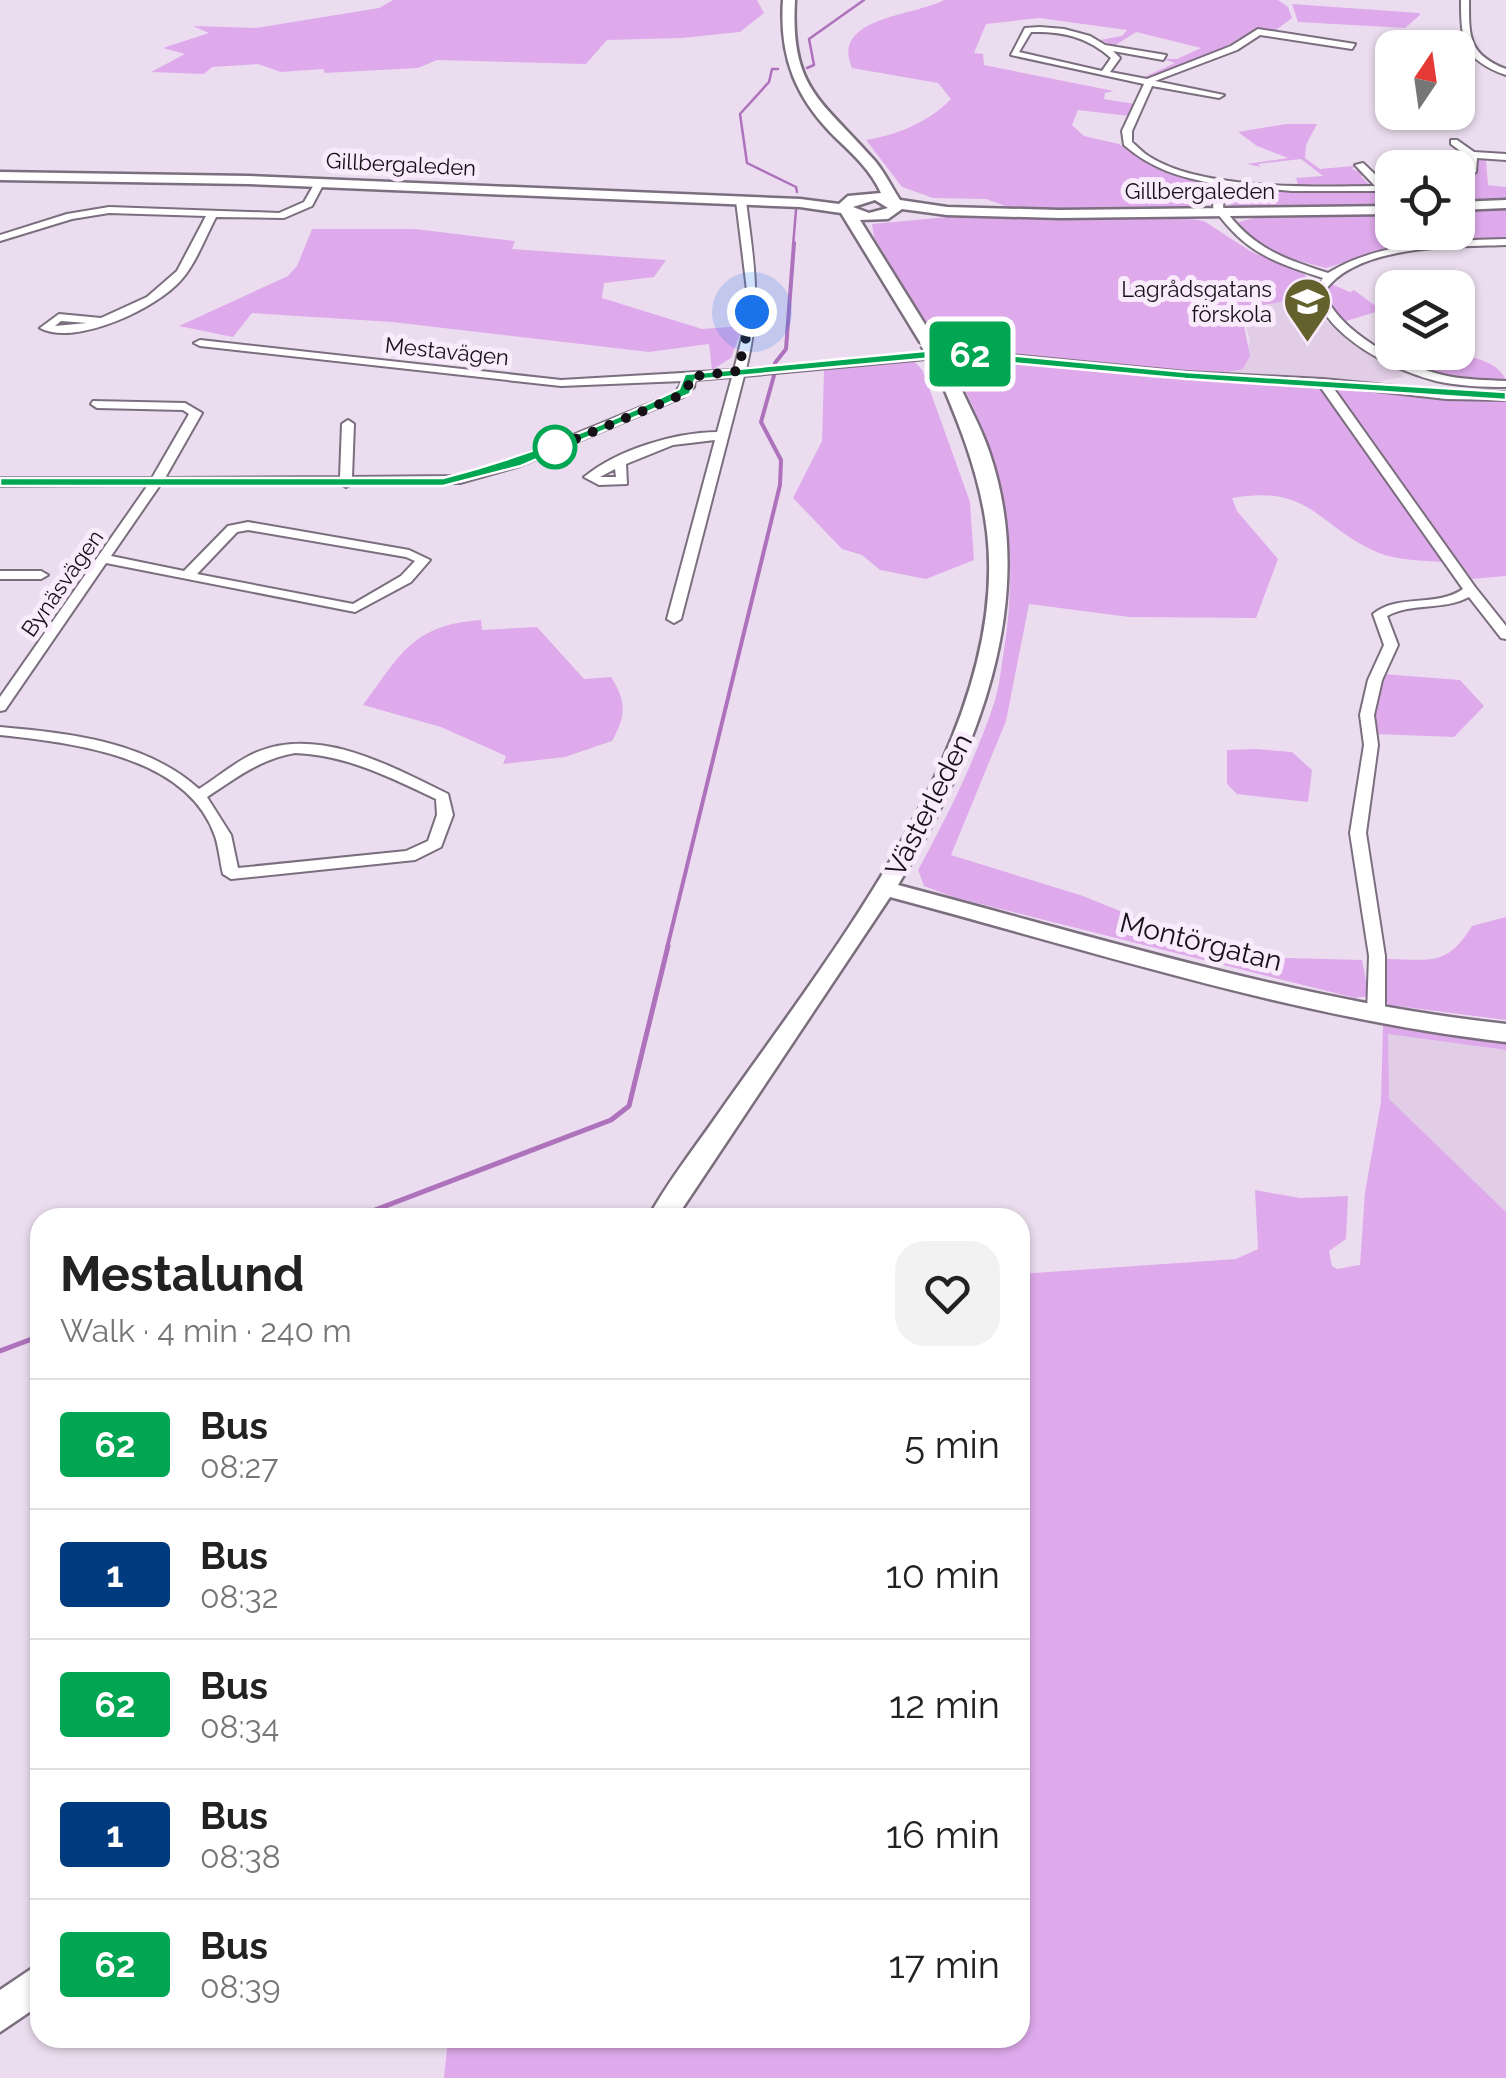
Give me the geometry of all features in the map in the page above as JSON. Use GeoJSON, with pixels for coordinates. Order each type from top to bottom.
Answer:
{"type":"FeatureCollection","features":[{"type":"Feature","properties":{"kind":"main road"},"geometry":{"type":"LineString","coordinates":[[788,0],[788,50],[798,82],[822,117],[872,167],[888,209],[869,224],[866,237]]}},
{"type":"Feature","properties":{"kind":"main road"},"geometry":{"type":"LineString","coordinates":[[851,204],[874,188],[872,167]]}},
{"type":"Feature","properties":{"kind":"main road","name":"Gillbergaleden"},"geometry":{"type":"LineString","coordinates":[[0,176],[320,183],[947,211],[1223,214],[1375,210]]}},
{"type":"Feature","properties":{"kind":"main road","name":"Västerleden"},"geometry":{"type":"LineString","coordinates":[[669,1208],[886,889],[928,819],[965,738],[988,656],[998,557],[991,492],[973,428],[851,204]]}},
{"type":"Feature","properties":{"kind":"main road"},"geometry":{"type":"LineString","coordinates":[[1475,205],[1506,204]]}},
{"type":"Feature","properties":{"kind":"main road","name":"Montörgatan"},"geometry":{"type":"LineString","coordinates":[[886,889],[1113,951],[1376,1014],[1506,1033]]}},
{"type":"Feature","properties":{"kind":"main road"},"geometry":{"type":"LineString","coordinates":[[0,2013],[30,1990]]}},
{"type":"Feature","properties":{"kind":"street"},"geometry":{"type":"LineString","coordinates":[[1465,0],[1468,48],[1480,60],[1506,72]]}},
{"type":"Feature","properties":{"kind":"street"},"geometry":{"type":"LineString","coordinates":[[1116,58],[1086,36],[1028,30],[1014,53],[1219,95]]}},
{"type":"Feature","properties":{"kind":"street"},"geometry":{"type":"LineString","coordinates":[[1352,46],[1263,32],[1234,48],[1164,72],[1147,83],[1126,137],[1132,150],[1160,166],[1220,181],[1295,188],[1375,188]]}},
{"type":"Feature","properties":{"kind":"street"},"geometry":{"type":"LineString","coordinates":[[1106,48],[1163,57]]}},
{"type":"Feature","properties":{"kind":"street"},"geometry":{"type":"LineString","coordinates":[[1104,74],[1116,58],[1143,51]]}},
{"type":"Feature","properties":{"kind":"street"},"geometry":{"type":"LineString","coordinates":[[1454,142],[1465,150]]}},
{"type":"Feature","properties":{"kind":"street"},"geometry":{"type":"LineString","coordinates":[[1475,155],[1506,158]]}},
{"type":"Feature","properties":{"kind":"street"},"geometry":{"type":"LineString","coordinates":[[1360,165],[1375,177]]}},
{"type":"Feature","properties":{"kind":"street"},"geometry":{"type":"LineString","coordinates":[[1220,181],[1217,202],[1232,231],[1250,246],[1327,276]]}},
{"type":"Feature","properties":{"kind":"street"},"geometry":{"type":"LineString","coordinates":[[0,238],[94,212],[151,210],[266,218],[293,213],[308,204],[320,183]]}},
{"type":"Feature","properties":{"kind":"street"},"geometry":{"type":"LineString","coordinates":[[674,619],[748,338],[752,290],[742,201]]}},
{"type":"Feature","properties":{"kind":"street"},"geometry":{"type":"LineString","coordinates":[[99,321],[140,305],[173,283],[210,216]]}},
{"type":"Feature","properties":{"kind":"street"},"geometry":{"type":"LineString","coordinates":[[1506,242],[1442,246],[1372,258],[1327,276],[1319,292],[1324,311],[1339,325],[1402,363],[1452,381],[1506,384]]}},
{"type":"Feature","properties":{"kind":"street","name":"Mestavägen"},"geometry":{"type":"LineString","coordinates":[[200,343],[561,383],[690,377],[958,353],[1186,376],[1323,382],[1424,394],[1506,396]]}},
{"type":"Feature","properties":{"kind":"street"},"geometry":{"type":"LineString","coordinates":[[0,482],[443,482],[495,470],[679,396],[688,387],[690,377]]}},
{"type":"Feature","properties":{"kind":"street"},"geometry":{"type":"LineString","coordinates":[[1323,382],[1506,635]]}},
{"type":"Feature","properties":{"kind":"street","name":"Bynäsvägen"},"geometry":{"type":"LineString","coordinates":[[0,707],[156,482],[196,413],[185,407],[97,404]]}},
{"type":"Feature","properties":{"kind":"street"},"geometry":{"type":"LineString","coordinates":[[346,483],[348,424]]}},
{"type":"Feature","properties":{"kind":"street"},"geometry":{"type":"LineString","coordinates":[[620,462],[680,436],[722,436]]}},
{"type":"Feature","properties":{"kind":"street"},"geometry":{"type":"LineString","coordinates":[[104,559],[187,576],[356,608],[406,579],[422,560],[410,554],[240,526],[187,576]]}},
{"type":"Feature","properties":{"kind":"street"},"geometry":{"type":"LineString","coordinates":[[0,575],[41,575]]}},
{"type":"Feature","properties":{"kind":"street"},"geometry":{"type":"LineString","coordinates":[[1376,1014],[1376,956],[1358,832],[1371,745],[1367,715],[1375,680],[1391,645],[1380,614],[1391,608],[1460,598],[1470,590]]}},
{"type":"Feature","properties":{"kind":"street"},"geometry":{"type":"LineString","coordinates":[[0,731],[77,740],[123,752],[162,769],[199,796],[224,832],[231,874],[408,856],[435,844],[445,806],[443,797],[399,777],[320,750],[270,753],[199,796]]}},
{"type":"Feature","properties":{"kind":"shaded area"},"geometry":{"type":"Polygon","coordinates":[[[393,0],[757,0],[764,13],[740,32],[607,40],[586,64],[437,60],[418,68],[325,73],[323,69],[281,72],[258,64],[212,67],[204,74],[151,72],[185,54],[163,48],[209,33],[193,26],[256,28],[379,8],[393,0]]]}},
{"type":"Feature","properties":{"kind":"shaded area"},"geometry":{"type":"Polygon","coordinates":[[[944,0],[1278,0],[1288,7],[1292,18],[1276,30],[1257,28],[1213,54],[1143,79],[1175,63],[1163,59],[1177,59],[1201,48],[1136,32],[1114,46],[1100,40],[1122,36],[1127,30],[1039,18],[986,24],[974,53],[983,54],[984,65],[1114,91],[1105,93],[1104,99],[1135,104],[1129,116],[1078,110],[1072,125],[1084,136],[1119,144],[1154,167],[1200,180],[1197,201],[1184,210],[1013,209],[986,199],[933,198],[902,187],[866,140],[912,126],[951,99],[938,83],[852,68],[848,51],[853,38],[879,21],[944,0]]]}},
{"type":"Feature","properties":{"kind":"shaded area"},"geometry":{"type":"Polygon","coordinates":[[[1292,4],[1420,15],[1405,28],[1298,22],[1292,4]]]}},
{"type":"Feature","properties":{"kind":"shaded area"},"geometry":{"type":"Polygon","coordinates":[[[1286,124],[1317,124],[1306,145],[1305,158],[1320,169],[1354,166],[1352,169],[1367,175],[1361,176],[1371,187],[1298,185],[1296,178],[1323,176],[1301,159],[1258,164],[1261,167],[1247,164],[1288,158],[1257,146],[1238,132],[1286,124]]]}},
{"type":"Feature","properties":{"kind":"shaded area"},"geometry":{"type":"Polygon","coordinates":[[[1479,157],[1494,160],[1486,160],[1488,185],[1506,187],[1506,200],[1475,201],[1479,157]]]}},
{"type":"Feature","properties":{"kind":"shaded area"},"geometry":{"type":"Polygon","coordinates":[[[1229,186],[1375,190],[1375,206],[1242,210],[1224,202],[1222,193],[1229,186]]]}},
{"type":"Feature","properties":{"kind":"shaded area"},"geometry":{"type":"Polygon","coordinates":[[[1506,207],[1506,239],[1475,242],[1475,209],[1506,207]]]}},
{"type":"Feature","properties":{"kind":"shaded area"},"geometry":{"type":"Polygon","coordinates":[[[1375,214],[1375,250],[1399,250],[1326,268],[1280,256],[1240,229],[1239,222],[1258,217],[1375,214]]]}},
{"type":"Feature","properties":{"kind":"shaded area"},"geometry":{"type":"Polygon","coordinates":[[[969,215],[1204,221],[1250,251],[1304,274],[1312,285],[1310,296],[1245,309],[1242,316],[1250,356],[1243,369],[1219,374],[942,351],[874,237],[872,224],[969,215]]]}},
{"type":"Feature","properties":{"kind":"shaded area"},"geometry":{"type":"Polygon","coordinates":[[[312,229],[415,229],[515,241],[512,249],[666,260],[654,277],[604,283],[602,298],[702,329],[743,326],[731,358],[712,370],[709,344],[649,352],[392,322],[252,313],[233,337],[179,326],[288,276],[297,266],[312,229]]]}},
{"type":"Feature","properties":{"kind":"shaded area"},"geometry":{"type":"Polygon","coordinates":[[[1331,284],[1354,290],[1375,305],[1375,312],[1343,322],[1332,312],[1325,295],[1331,284]]]}},
{"type":"Feature","properties":{"kind":"shaded area","name":"Lagrådsgatans förskola"},"geometry":{"type":"Polygon","coordinates":[[[1310,296],[1328,323],[1375,353],[1375,370],[1400,370],[1403,377],[1366,384],[1219,374],[1243,369],[1250,339],[1242,316],[1245,309],[1310,296]]]}},
{"type":"Feature","properties":{"kind":"shaded area"},"geometry":{"type":"Polygon","coordinates":[[[946,356],[1156,378],[1322,387],[1448,563],[1387,556],[1297,502],[1259,495],[1232,498],[1237,511],[1278,559],[1256,618],[1129,617],[1029,604],[1006,721],[951,855],[1083,896],[1211,948],[1254,957],[1362,960],[1369,996],[1355,998],[953,897],[924,886],[918,870],[969,767],[996,697],[1009,610],[1010,571],[1003,497],[981,426],[946,356]]]}},
{"type":"Feature","properties":{"kind":"shaded area"},"geometry":{"type":"Polygon","coordinates":[[[1475,359],[1492,365],[1506,380],[1447,376],[1431,370],[1475,370],[1475,359]]]}},
{"type":"Feature","properties":{"kind":"shaded area"},"geometry":{"type":"Polygon","coordinates":[[[914,361],[923,371],[970,502],[974,560],[926,579],[880,570],[862,555],[842,549],[793,498],[822,441],[824,370],[914,361]]]}},
{"type":"Feature","properties":{"kind":"shaded area"},"geometry":{"type":"Polygon","coordinates":[[[1332,389],[1506,400],[1506,576],[1472,579],[1336,396],[1332,389]]]}},
{"type":"Feature","properties":{"kind":"shaded area"},"geometry":{"type":"Polygon","coordinates":[[[481,620],[482,630],[537,627],[584,679],[611,677],[623,709],[612,741],[565,757],[503,764],[506,756],[441,727],[363,705],[410,645],[439,628],[481,620]]]}},
{"type":"Feature","properties":{"kind":"shaded area"},"geometry":{"type":"Polygon","coordinates":[[[1383,674],[1460,680],[1484,706],[1454,737],[1375,734],[1372,715],[1383,674]]]}},
{"type":"Feature","properties":{"kind":"shaded area"},"geometry":{"type":"Polygon","coordinates":[[[1227,750],[1292,752],[1312,770],[1308,802],[1237,794],[1227,784],[1227,750]]]}},
{"type":"Feature","properties":{"kind":"shaded area"},"geometry":{"type":"Polygon","coordinates":[[[1506,917],[1506,1020],[1389,1005],[1383,997],[1384,959],[1425,960],[1445,955],[1472,926],[1506,917]]]}},
{"type":"Feature","properties":{"kind":"shaded area"},"geometry":{"type":"Polygon","coordinates":[[[1383,1025],[1506,1041],[1506,1050],[1388,1034],[1389,1099],[1506,1212],[1506,2078],[444,2078],[447,2048],[1030,2048],[1030,1273],[1236,1259],[1258,1249],[1255,1190],[1300,1198],[1348,1196],[1346,1239],[1329,1251],[1332,1266],[1337,1269],[1360,1265],[1365,1192],[1381,1102],[1383,1025]]]}},
{"type":"Feature","properties":{"kind":"shaded area"},"geometry":{"type":"Polygon","coordinates":[[[1388,1033],[1506,1050],[1506,1212],[1388,1099],[1388,1033]]]}},
{"type":"Feature","properties":{"kind":"waterway"},"geometry":{"type":"LineString","coordinates":[[807,68],[814,65],[809,39],[864,0]]}},
{"type":"Feature","properties":{"kind":"waterway"},"geometry":{"type":"LineString","coordinates":[[778,69],[772,69],[769,82],[740,114],[747,163],[796,187],[797,192]]}},
{"type":"Feature","properties":{"kind":"waterway"},"geometry":{"type":"LineString","coordinates":[[793,246],[796,210]]}},
{"type":"Feature","properties":{"kind":"waterway"},"geometry":{"type":"LineString","coordinates":[[775,363],[786,349],[794,243]]}},
{"type":"Feature","properties":{"kind":"waterway"},"geometry":{"type":"LineString","coordinates":[[667,948],[780,485],[781,460],[761,422],[775,372]]}},
{"type":"Feature","properties":{"kind":"waterway"},"geometry":{"type":"LineString","coordinates":[[380,1208],[611,1120],[629,1106],[668,946]]}},
{"type":"Feature","properties":{"kind":"waterway"},"geometry":{"type":"LineString","coordinates":[[0,1351],[30,1340]]}},
{"type":"Feature","properties":{"kind":"bus line","name":"62"},"geometry":{"type":"LineString","coordinates":[[0,482],[443,482],[516,463],[679,396],[688,387],[690,377],[945,353],[1186,376],[1323,382],[1424,394],[1506,396]]}},
{"type":"Feature","properties":{"kind":"place","name":"Lagrådsgatans förskola"},"geometry":{"type":"Point","coordinates":[1307,344]}},
{"type":"Feature","properties":{"kind":"route"},"geometry":{"type":"LineString","coordinates":[[555,447],[549,450],[679,396],[688,387],[690,377],[738,371],[752,312]]}}]}
